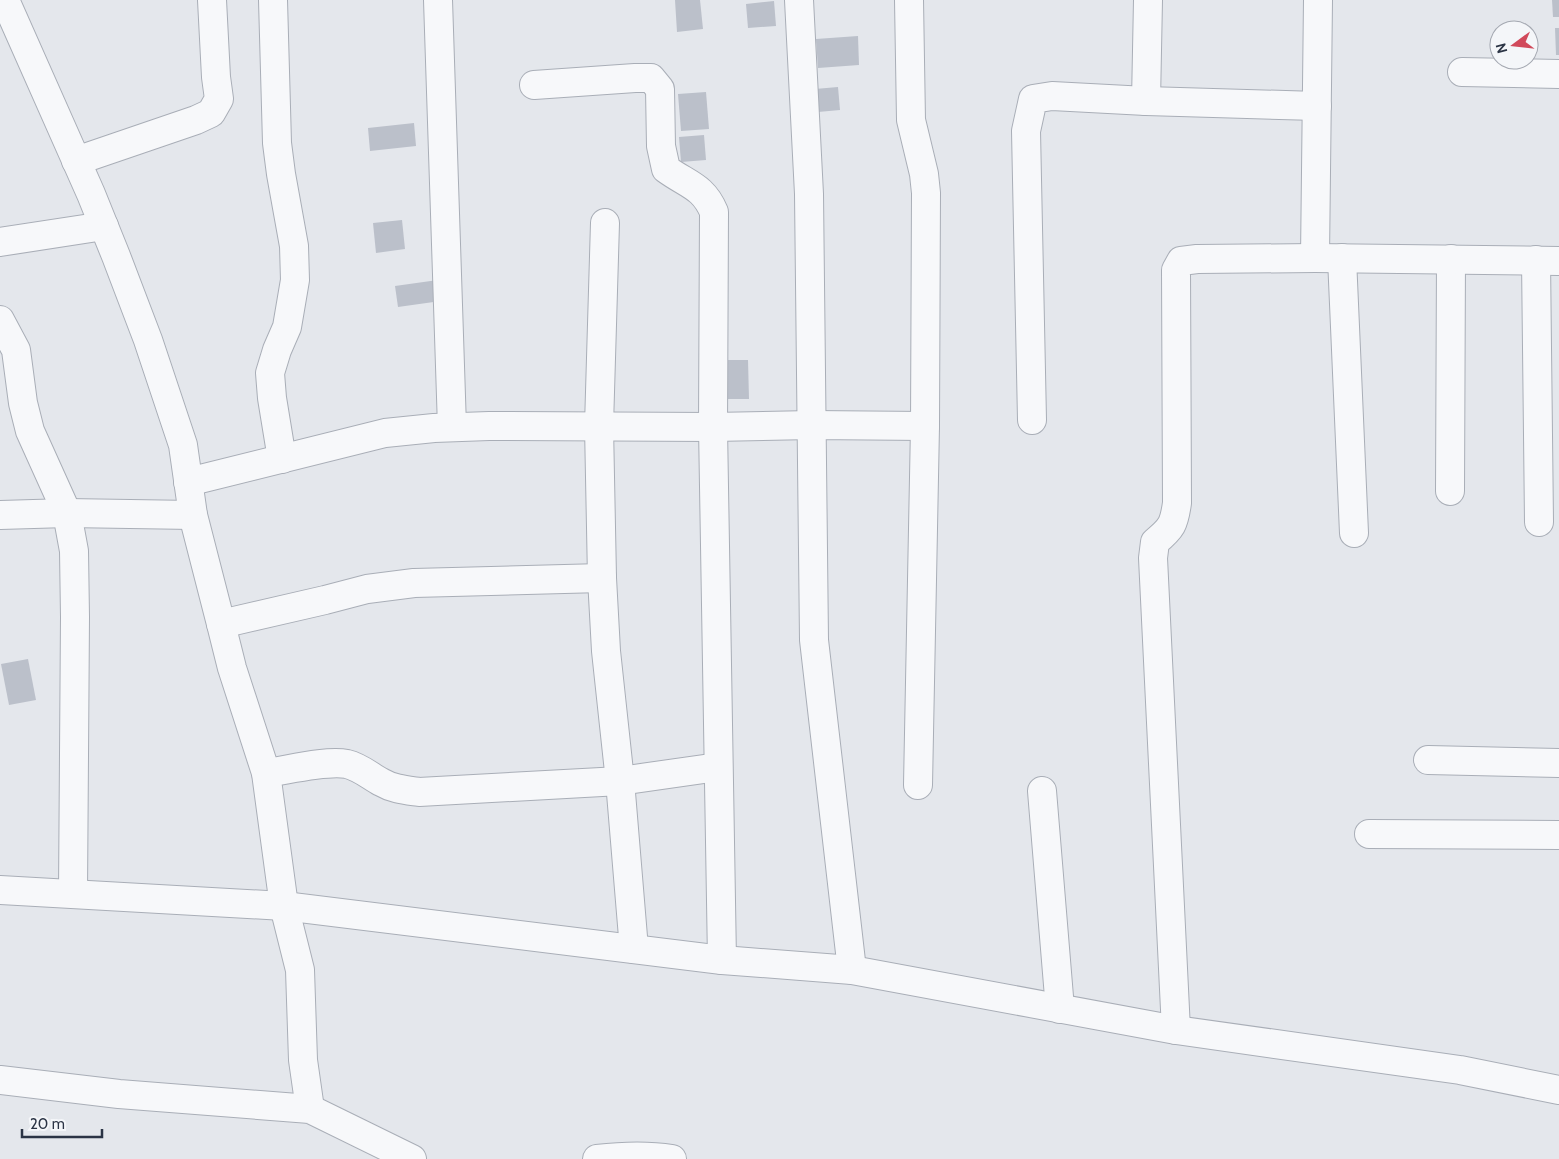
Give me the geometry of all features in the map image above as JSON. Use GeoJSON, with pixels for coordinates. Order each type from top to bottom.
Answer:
{"type":"FeatureCollection","features":[{"type":"Feature","properties":{"kind":"street"},"geometry":{"type":"LineString","coordinates":[[5,0],[104,226],[148,340],[182,445],[193,514],[232,668],[266,773],[284,906],[300,970],[303,1060],[310,1109]]}},
{"type":"Feature","properties":{"kind":"street"},"geometry":{"type":"LineString","coordinates":[[76,161],[196,120],[211,113],[219,99],[212,0]]}},
{"type":"Feature","properties":{"kind":"street"},"geometry":{"type":"LineString","coordinates":[[273,0],[277,143],[294,246],[295,280],[287,327],[270,373],[282,459]]}},
{"type":"Feature","properties":{"kind":"street"},"geometry":{"type":"LineString","coordinates":[[438,0],[452,427]]}},
{"type":"Feature","properties":{"kind":"street"},"geometry":{"type":"LineString","coordinates":[[799,0],[809,194],[814,640],[852,970]]}},
{"type":"Feature","properties":{"kind":"street"},"geometry":{"type":"LineString","coordinates":[[909,0],[911,120],[924,174],[926,193],[918,785]]}},
{"type":"Feature","properties":{"kind":"street"},"geometry":{"type":"LineString","coordinates":[[1146,101],[1148,0]]}},
{"type":"Feature","properties":{"kind":"street"},"geometry":{"type":"LineString","coordinates":[[1315,258],[1318,0]]}},
{"type":"Feature","properties":{"kind":"street"},"geometry":{"type":"LineString","coordinates":[[1462,72],[1559,74]]}},
{"type":"Feature","properties":{"kind":"street"},"geometry":{"type":"LineString","coordinates":[[534,85],[651,78],[660,89],[661,146],[666,169],[700,190],[714,212],[714,427],[722,960]]}},
{"type":"Feature","properties":{"kind":"street"},"geometry":{"type":"LineString","coordinates":[[1032,420],[1026,131],[1034,99],[1052,96],[1317,106]]}},
{"type":"Feature","properties":{"kind":"street"},"geometry":{"type":"LineString","coordinates":[[604,224],[599,426],[602,578],[606,651],[620,780],[634,949]]}},
{"type":"Feature","properties":{"kind":"street"},"geometry":{"type":"LineString","coordinates":[[0,242],[104,226]]}},
{"type":"Feature","properties":{"kind":"street"},"geometry":{"type":"LineString","coordinates":[[1176,1030],[1153,558],[1155,542],[1174,522],[1177,503],[1176,270],[1181,261],[1197,259],[1315,258],[1547,261],[1539,522]]}},
{"type":"Feature","properties":{"kind":"street"},"geometry":{"type":"LineString","coordinates":[[1342,258],[1354,532]]}},
{"type":"Feature","properties":{"kind":"street"},"geometry":{"type":"LineString","coordinates":[[1450,491],[1451,259]]}},
{"type":"Feature","properties":{"kind":"street"},"geometry":{"type":"LineString","coordinates":[[0,320],[16,350],[23,403],[30,431],[67,513],[74,551],[74,893]]}},
{"type":"Feature","properties":{"kind":"street"},"geometry":{"type":"LineString","coordinates":[[188,482],[385,433],[452,427],[924,426]]}},
{"type":"Feature","properties":{"kind":"street"},"geometry":{"type":"LineString","coordinates":[[0,515],[67,513],[193,514]]}},
{"type":"Feature","properties":{"kind":"street"},"geometry":{"type":"LineString","coordinates":[[221,624],[367,589],[405,584],[602,578]]}},
{"type":"Feature","properties":{"kind":"street"},"geometry":{"type":"LineString","coordinates":[[1428,760],[1559,763]]}},
{"type":"Feature","properties":{"kind":"street"},"geometry":{"type":"LineString","coordinates":[[266,773],[325,764],[347,764],[364,770],[381,782],[396,789],[419,792],[620,780],[718,766]]}},
{"type":"Feature","properties":{"kind":"street"},"geometry":{"type":"LineString","coordinates":[[1042,791],[1060,1008]]}},
{"type":"Feature","properties":{"kind":"street"},"geometry":{"type":"LineString","coordinates":[[1369,834],[1559,835]]}},
{"type":"Feature","properties":{"kind":"street"},"geometry":{"type":"LineString","coordinates":[[0,890],[284,906],[722,960],[852,970],[1176,1030],[1460,1070],[1559,1090]]}},
{"type":"Feature","properties":{"kind":"street"},"geometry":{"type":"LineString","coordinates":[[0,1080],[120,1094],[310,1109],[412,1159]]}},
{"type":"Feature","properties":{"kind":"street"},"geometry":{"type":"LineString","coordinates":[[597,1159],[630,1156],[672,1159]]}},
{"type":"Feature","properties":{"kind":"building"},"geometry":{"type":"Polygon","coordinates":[[[675,0],[700,0],[703,29],[677,32],[675,0]]]}},
{"type":"Feature","properties":{"kind":"building"},"geometry":{"type":"Polygon","coordinates":[[[1552,0],[1559,0],[1559,17],[1553,17],[1552,0]]]}},
{"type":"Feature","properties":{"kind":"building"},"geometry":{"type":"Polygon","coordinates":[[[774,1],[776,26],[748,28],[746,4],[774,1]]]}},
{"type":"Feature","properties":{"kind":"building"},"geometry":{"type":"Polygon","coordinates":[[[1555,28],[1559,28],[1559,55],[1556,55],[1555,28]]]}},
{"type":"Feature","properties":{"kind":"building"},"geometry":{"type":"Polygon","coordinates":[[[858,36],[859,65],[818,68],[816,39],[858,36]]]}},
{"type":"Feature","properties":{"kind":"building"},"geometry":{"type":"Polygon","coordinates":[[[838,87],[840,110],[818,112],[815,89],[838,87]]]}},
{"type":"Feature","properties":{"kind":"building"},"geometry":{"type":"Polygon","coordinates":[[[706,92],[709,129],[681,131],[678,94],[706,92]]]}},
{"type":"Feature","properties":{"kind":"building"},"geometry":{"type":"Polygon","coordinates":[[[414,123],[416,146],[370,151],[368,128],[414,123]]]}},
{"type":"Feature","properties":{"kind":"building"},"geometry":{"type":"Polygon","coordinates":[[[704,135],[706,160],[681,162],[679,137],[704,135]]]}},
{"type":"Feature","properties":{"kind":"building"},"geometry":{"type":"Polygon","coordinates":[[[402,220],[405,249],[376,253],[373,223],[402,220]]]}},
{"type":"Feature","properties":{"kind":"building"},"geometry":{"type":"Polygon","coordinates":[[[452,278],[455,299],[398,307],[395,286],[452,278]]]}},
{"type":"Feature","properties":{"kind":"building"},"geometry":{"type":"Polygon","coordinates":[[[724,360],[748,360],[749,399],[724,399],[724,360]]]}},
{"type":"Feature","properties":{"kind":"building"},"geometry":{"type":"Polygon","coordinates":[[[28,659],[36,700],[9,705],[1,664],[28,659]]]}}]}
